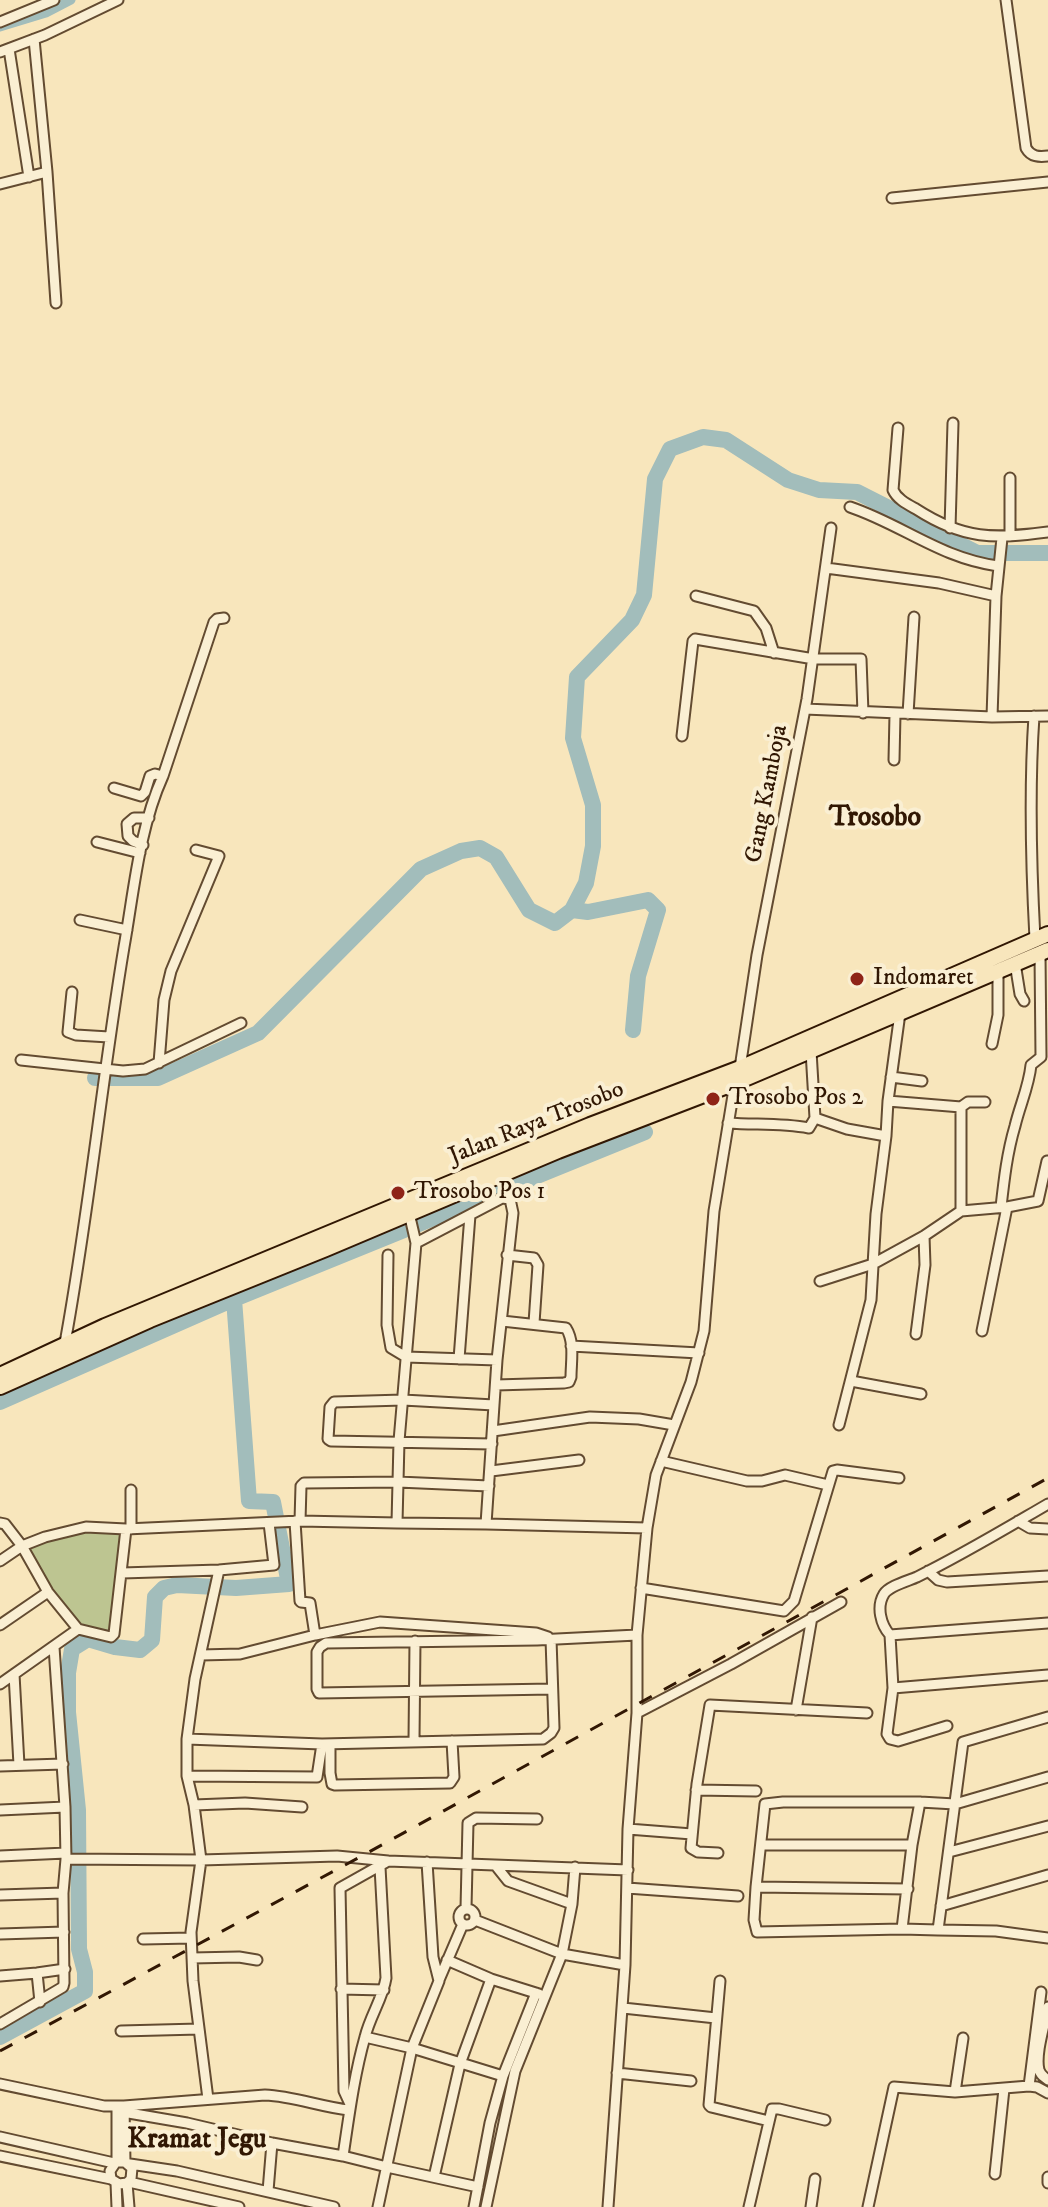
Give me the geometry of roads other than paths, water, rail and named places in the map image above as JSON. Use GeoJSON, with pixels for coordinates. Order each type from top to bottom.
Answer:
{"type":"FeatureCollection","features":[{"type":"Feature","properties":{"kind":"highway","name":"Jalan Raya Trosobo"},"geometry":{"type":"LineString","coordinates":[[0,1387],[137,1326],[410,1215],[740,1068],[1043,944]]}},
{"type":"Feature","properties":{"kind":"highway","name":"Jalan Raya Trosobo"},"geometry":{"type":"LineString","coordinates":[[0,1375],[65,1343],[517,1154],[735,1083],[998,972],[1043,944]]}},
{"type":"Feature","properties":{"kind":"street"},"geometry":{"type":"LineString","coordinates":[[0,22],[54,0]]}},
{"type":"Feature","properties":{"kind":"street"},"geometry":{"type":"LineString","coordinates":[[29,177],[4,50],[118,0]]}},
{"type":"Feature","properties":{"kind":"street"},"geometry":{"type":"LineString","coordinates":[[1006,0],[1026,148],[1035,156],[1048,156]]}},
{"type":"Feature","properties":{"kind":"street"},"geometry":{"type":"LineString","coordinates":[[34,39],[56,303]]}},
{"type":"Feature","properties":{"kind":"street"},"geometry":{"type":"LineString","coordinates":[[0,184],[47,172]]}},
{"type":"Feature","properties":{"kind":"street"},"geometry":{"type":"LineString","coordinates":[[892,198],[1048,182]]}},
{"type":"Feature","properties":{"kind":"street"},"geometry":{"type":"LineString","coordinates":[[950,528],[953,423]]}},
{"type":"Feature","properties":{"kind":"street"},"geometry":{"type":"LineString","coordinates":[[898,428],[894,494],[926,516],[950,528],[976,535],[1004,539],[1048,532]]}},
{"type":"Feature","properties":{"kind":"street"},"geometry":{"type":"LineString","coordinates":[[992,717],[996,596],[1010,478]]}},
{"type":"Feature","properties":{"kind":"street"},"geometry":{"type":"LineString","coordinates":[[850,507],[948,554],[981,564],[999,564]]}},
{"type":"Feature","properties":{"kind":"street","name":"Gang Kamboja"},"geometry":{"type":"LineString","coordinates":[[740,1068],[757,955],[814,659],[831,528]]}},
{"type":"Feature","properties":{"kind":"street"},"geometry":{"type":"LineString","coordinates":[[826,568],[939,583],[996,596]]}},
{"type":"Feature","properties":{"kind":"street"},"geometry":{"type":"LineString","coordinates":[[696,596],[754,611],[766,628],[774,653]]}},
{"type":"Feature","properties":{"kind":"street"},"geometry":{"type":"LineString","coordinates":[[908,714],[914,617]]}},
{"type":"Feature","properties":{"kind":"street"},"geometry":{"type":"LineString","coordinates":[[65,1343],[109,1037],[152,800],[163,776],[214,622],[224,618]]}},
{"type":"Feature","properties":{"kind":"street"},"geometry":{"type":"LineString","coordinates":[[682,736],[693,640],[814,659],[862,659],[863,713]]}},
{"type":"Feature","properties":{"kind":"street"},"geometry":{"type":"LineString","coordinates":[[805,709],[992,717],[1048,716]]}},
{"type":"Feature","properties":{"kind":"street"},"geometry":{"type":"LineString","coordinates":[[894,760],[895,714]]}},
{"type":"Feature","properties":{"kind":"street"},"geometry":{"type":"LineString","coordinates":[[982,1331],[1004,1207],[1005,1168],[1031,1065],[1041,1057],[1043,944],[1031,854],[1034,716]]}},
{"type":"Feature","properties":{"kind":"street"},"geometry":{"type":"LineString","coordinates":[[114,788],[141,796],[150,776],[163,776]]}},
{"type":"Feature","properties":{"kind":"street"},"geometry":{"type":"LineString","coordinates":[[142,849],[128,836],[127,824],[134,818],[149,818]]}},
{"type":"Feature","properties":{"kind":"street"},"geometry":{"type":"LineString","coordinates":[[97,842],[142,849]]}},
{"type":"Feature","properties":{"kind":"street"},"geometry":{"type":"LineString","coordinates":[[159,1063],[164,1000],[171,971],[219,856],[196,850]]}},
{"type":"Feature","properties":{"kind":"street"},"geometry":{"type":"LineString","coordinates":[[80,920],[127,930]]}},
{"type":"Feature","properties":{"kind":"street"},"geometry":{"type":"LineString","coordinates":[[1015,963],[1024,1001]]}},
{"type":"Feature","properties":{"kind":"street"},"geometry":{"type":"LineString","coordinates":[[992,1044],[998,1015],[998,972]]}},
{"type":"Feature","properties":{"kind":"street"},"geometry":{"type":"LineString","coordinates":[[72,992],[68,1032],[109,1037]]}},
{"type":"Feature","properties":{"kind":"street"},"geometry":{"type":"LineString","coordinates":[[839,1425],[871,1300],[876,1214],[900,1013]]}},
{"type":"Feature","properties":{"kind":"street"},"geometry":{"type":"LineString","coordinates":[[21,1060],[105,1071],[151,1068],[241,1023]]}},
{"type":"Feature","properties":{"kind":"street"},"geometry":{"type":"LineString","coordinates":[[728,1123],[779,1123],[809,1128],[815,1118],[811,1051]]}},
{"type":"Feature","properties":{"kind":"street"},"geometry":{"type":"LineString","coordinates":[[891,1077],[922,1081]]}},
{"type":"Feature","properties":{"kind":"street"},"geometry":{"type":"LineString","coordinates":[[608,2207],[623,2008],[628,1829],[637,1713],[637,1635],[647,1528],[656,1475],[691,1382],[704,1331],[714,1211],[735,1083]]}},
{"type":"Feature","properties":{"kind":"street"},"geometry":{"type":"LineString","coordinates":[[888,1101],[961,1107],[968,1102],[985,1102]]}},
{"type":"Feature","properties":{"kind":"street"},"geometry":{"type":"LineString","coordinates":[[961,1107],[961,1211]]}},
{"type":"Feature","properties":{"kind":"street"},"geometry":{"type":"LineString","coordinates":[[815,1118],[847,1129],[886,1136]]}},
{"type":"Feature","properties":{"kind":"street"},"geometry":{"type":"LineString","coordinates":[[820,1281],[873,1264],[961,1211],[1038,1201],[1047,1161]]}},
{"type":"Feature","properties":{"kind":"street"},"geometry":{"type":"LineString","coordinates":[[416,1243],[502,1198],[510,1199],[513,1213],[497,1360],[486,1524]]}},
{"type":"Feature","properties":{"kind":"street"},"geometry":{"type":"LineString","coordinates":[[397,1523],[399,1441],[416,1243],[410,1215]]}},
{"type":"Feature","properties":{"kind":"street"},"geometry":{"type":"LineString","coordinates":[[459,1359],[470,1215]]}},
{"type":"Feature","properties":{"kind":"street"},"geometry":{"type":"LineString","coordinates":[[916,1334],[925,1265],[924,1236]]}},
{"type":"Feature","properties":{"kind":"street"},"geometry":{"type":"LineString","coordinates":[[388,1255],[387,1336],[391,1348],[406,1357],[497,1360]]}},
{"type":"Feature","properties":{"kind":"street"},"geometry":{"type":"LineString","coordinates":[[507,1255],[534,1258],[538,1265],[534,1323]]}},
{"type":"Feature","properties":{"kind":"street"},"geometry":{"type":"LineString","coordinates":[[496,1385],[567,1383],[571,1377],[570,1334],[566,1328],[502,1321]]}},
{"type":"Feature","properties":{"kind":"street"},"geometry":{"type":"LineString","coordinates":[[571,1346],[699,1353]]}},
{"type":"Feature","properties":{"kind":"street"},"geometry":{"type":"LineString","coordinates":[[851,1381],[921,1394]]}},
{"type":"Feature","properties":{"kind":"street"},"geometry":{"type":"LineString","coordinates":[[492,1444],[329,1440],[330,1407],[334,1402],[403,1400],[494,1405]]}},
{"type":"Feature","properties":{"kind":"street"},"geometry":{"type":"LineString","coordinates":[[493,1431],[590,1417],[639,1419],[674,1425]]}},
{"type":"Feature","properties":{"kind":"street"},"geometry":{"type":"LineString","coordinates":[[491,1471],[579,1460]]}},
{"type":"Feature","properties":{"kind":"street"},"geometry":{"type":"LineString","coordinates":[[661,1461],[747,1481],[785,1475],[828,1485]]}},
{"type":"Feature","properties":{"kind":"street"},"geometry":{"type":"LineString","coordinates":[[641,1588],[781,1612],[786,1610],[794,1601],[828,1485],[836,1469],[899,1478]]}},
{"type":"Feature","properties":{"kind":"street"},"geometry":{"type":"LineString","coordinates":[[315,1635],[310,1603],[300,1601],[298,1521],[303,1483],[398,1482],[489,1486]]}},
{"type":"Feature","properties":{"kind":"street"},"geometry":{"type":"LineString","coordinates":[[0,1523],[5,1524],[22,1546],[48,1592],[78,1629],[113,1636],[131,1490]]}},
{"type":"Feature","properties":{"kind":"street"},"geometry":{"type":"LineString","coordinates":[[947,1726],[898,1741],[892,1741],[887,1734],[893,1688],[890,1635],[880,1618],[884,1593],[1048,1504]]}},
{"type":"Feature","properties":{"kind":"street"},"geometry":{"type":"LineString","coordinates":[[0,1561],[22,1546],[74,1528],[86,1527],[128,1529],[298,1521],[647,1528]]}},
{"type":"Feature","properties":{"kind":"street"},"geometry":{"type":"LineString","coordinates":[[1018,1521],[1030,1528],[1048,1529]]}},
{"type":"Feature","properties":{"kind":"street"},"geometry":{"type":"LineString","coordinates":[[122,1573],[218,1572],[274,1565],[275,1522]]}},
{"type":"Feature","properties":{"kind":"street"},"geometry":{"type":"LineString","coordinates":[[928,1571],[938,1580],[947,1582],[1048,1576]]}},
{"type":"Feature","properties":{"kind":"street"},"geometry":{"type":"LineString","coordinates":[[208,2099],[192,1958],[191,1938],[201,1860],[187,1776],[187,1739],[195,1679],[218,1572]]}},
{"type":"Feature","properties":{"kind":"street"},"geometry":{"type":"LineString","coordinates":[[0,1625],[48,1592]]}},
{"type":"Feature","properties":{"kind":"street"},"geometry":{"type":"LineString","coordinates":[[637,1713],[841,1602]]}},
{"type":"Feature","properties":{"kind":"street"},"geometry":{"type":"LineString","coordinates":[[796,1710],[812,1617]]}},
{"type":"Feature","properties":{"kind":"street"},"geometry":{"type":"LineString","coordinates":[[201,1655],[240,1654],[372,1623],[397,1622],[543,1633],[551,1639]]}},
{"type":"Feature","properties":{"kind":"street"},"geometry":{"type":"LineString","coordinates":[[890,1635],[1048,1623]]}},
{"type":"Feature","properties":{"kind":"street"},"geometry":{"type":"LineString","coordinates":[[0,1684],[78,1629]]}},
{"type":"Feature","properties":{"kind":"street"},"geometry":{"type":"LineString","coordinates":[[552,1689],[318,1693],[317,1652],[321,1645],[352,1642],[637,1635]]}},
{"type":"Feature","properties":{"kind":"street"},"geometry":{"type":"LineString","coordinates":[[187,1739],[326,1744],[543,1739],[554,1728],[551,1639]]}},
{"type":"Feature","properties":{"kind":"street"},"geometry":{"type":"LineString","coordinates":[[414,1740],[415,1641]]}},
{"type":"Feature","properties":{"kind":"street"},"geometry":{"type":"LineString","coordinates":[[0,2016],[0,2023],[64,1986],[63,1893],[71,1858],[54,1647]]}},
{"type":"Feature","properties":{"kind":"street"},"geometry":{"type":"LineString","coordinates":[[14,1674],[19,1765]]}},
{"type":"Feature","properties":{"kind":"street"},"geometry":{"type":"LineString","coordinates":[[893,1688],[1048,1675]]}},
{"type":"Feature","properties":{"kind":"street"},"geometry":{"type":"LineString","coordinates":[[718,1853],[691,1850],[696,1790],[710,1705],[867,1713]]}},
{"type":"Feature","properties":{"kind":"street"},"geometry":{"type":"LineString","coordinates":[[938,1930],[963,1742],[1048,1717]]}},
{"type":"Feature","properties":{"kind":"street"},"geometry":{"type":"LineString","coordinates":[[326,1744],[332,1784],[335,1785],[450,1783],[454,1777],[452,1741]]}},
{"type":"Feature","properties":{"kind":"street"},"geometry":{"type":"LineString","coordinates":[[187,1776],[317,1777],[326,1744]]}},
{"type":"Feature","properties":{"kind":"street"},"geometry":{"type":"LineString","coordinates":[[0,1766],[63,1764]]}},
{"type":"Feature","properties":{"kind":"street"},"geometry":{"type":"LineString","coordinates":[[1048,1777],[955,1804],[765,1804],[754,1920],[757,1932],[902,1929],[996,1931],[1048,1938]]}},
{"type":"Feature","properties":{"kind":"street"},"geometry":{"type":"LineString","coordinates":[[696,1790],[756,1791]]}},
{"type":"Feature","properties":{"kind":"street"},"geometry":{"type":"LineString","coordinates":[[902,1929],[920,1802]]}},
{"type":"Feature","properties":{"kind":"street"},"geometry":{"type":"LineString","coordinates":[[194,1805],[245,1803],[302,1807]]}},
{"type":"Feature","properties":{"kind":"street"},"geometry":{"type":"LineString","coordinates":[[0,1810],[65,1807]]}},
{"type":"Feature","properties":{"kind":"street"},"geometry":{"type":"LineString","coordinates":[[466,1908],[467,1826],[470,1820],[537,1819]]}},
{"type":"Feature","properties":{"kind":"street"},"geometry":{"type":"LineString","coordinates":[[949,1852],[1048,1826]]}},
{"type":"Feature","properties":{"kind":"street"},"geometry":{"type":"LineString","coordinates":[[628,1829],[692,1834]]}},
{"type":"Feature","properties":{"kind":"street"},"geometry":{"type":"LineString","coordinates":[[762,1845],[912,1845]]}},
{"type":"Feature","properties":{"kind":"street"},"geometry":{"type":"LineString","coordinates":[[0,1856],[201,1860],[337,1856],[384,1864],[427,1862],[628,1870]]}},
{"type":"Feature","properties":{"kind":"street"},"geometry":{"type":"LineString","coordinates":[[427,1862],[433,1957],[439,1981]]}},
{"type":"Feature","properties":{"kind":"street"},"geometry":{"type":"LineString","coordinates":[[349,2107],[344,2091],[339,1889],[384,1864]]}},
{"type":"Feature","properties":{"kind":"street"},"geometry":{"type":"LineString","coordinates":[[343,2156],[349,2107],[365,2037],[384,1990],[384,1864]]}},
{"type":"Feature","properties":{"kind":"street"},"geometry":{"type":"LineString","coordinates":[[496,1866],[508,1881],[572,1904]]}},
{"type":"Feature","properties":{"kind":"street"},"geometry":{"type":"LineString","coordinates":[[486,2207],[515,2071],[562,1954],[572,1904],[575,1867]]}},
{"type":"Feature","properties":{"kind":"street"},"geometry":{"type":"LineString","coordinates":[[941,1906],[1048,1875]]}},
{"type":"Feature","properties":{"kind":"street"},"geometry":{"type":"LineString","coordinates":[[756,1887],[908,1889]]}},
{"type":"Feature","properties":{"kind":"street"},"geometry":{"type":"LineString","coordinates":[[627,1888],[738,1896]]}},
{"type":"Feature","properties":{"kind":"street"},"geometry":{"type":"LineString","coordinates":[[0,1895],[63,1893]]}},
{"type":"Feature","properties":{"kind":"street"},"geometry":{"type":"LineString","coordinates":[[466,1908],[474,1912],[475,1920]]}},
{"type":"Feature","properties":{"kind":"street"},"geometry":{"type":"LineString","coordinates":[[466,1908],[460,1912],[459,1919],[463,1924],[470,1925],[475,1920]]}},
{"type":"Feature","properties":{"kind":"street"},"geometry":{"type":"LineString","coordinates":[[475,1920],[562,1954],[625,1965]]}},
{"type":"Feature","properties":{"kind":"street"},"geometry":{"type":"LineString","coordinates":[[378,2207],[412,2048],[463,1924]]}},
{"type":"Feature","properties":{"kind":"street"},"geometry":{"type":"LineString","coordinates":[[0,1934],[64,1932]]}},
{"type":"Feature","properties":{"kind":"street"},"geometry":{"type":"LineString","coordinates":[[143,1939],[191,1938]]}},
{"type":"Feature","properties":{"kind":"street"},"geometry":{"type":"LineString","coordinates":[[192,1958],[239,1957],[257,1960]]}},
{"type":"Feature","properties":{"kind":"street"},"geometry":{"type":"LineString","coordinates":[[447,1960],[546,1997]]}},
{"type":"Feature","properties":{"kind":"street"},"geometry":{"type":"LineString","coordinates":[[0,1976],[65,1969]]}},
{"type":"Feature","properties":{"kind":"street"},"geometry":{"type":"LineString","coordinates":[[37,1973],[40,2002]]}},
{"type":"Feature","properties":{"kind":"street"},"geometry":{"type":"LineString","coordinates":[[434,2177],[460,2064],[491,1979]]}},
{"type":"Feature","properties":{"kind":"street"},"geometry":{"type":"LineString","coordinates":[[720,1981],[709,2105],[769,2121]]}},
{"type":"Feature","properties":{"kind":"street"},"geometry":{"type":"LineString","coordinates":[[341,1989],[384,1990]]}},
{"type":"Feature","properties":{"kind":"street"},"geometry":{"type":"LineString","coordinates":[[1029,2086],[1041,1992]]}},
{"type":"Feature","properties":{"kind":"street"},"geometry":{"type":"LineString","coordinates":[[474,2207],[490,2123],[503,2076],[536,1993]]}},
{"type":"Feature","properties":{"kind":"street"},"geometry":{"type":"LineString","coordinates":[[1048,2007],[1039,2072],[1048,2080]]}},
{"type":"Feature","properties":{"kind":"street"},"geometry":{"type":"LineString","coordinates":[[623,2008],[716,2018]]}},
{"type":"Feature","properties":{"kind":"street"},"geometry":{"type":"LineString","coordinates":[[121,2031],[199,2029]]}},
{"type":"Feature","properties":{"kind":"street"},"geometry":{"type":"LineString","coordinates":[[365,2037],[503,2076]]}},
{"type":"Feature","properties":{"kind":"street"},"geometry":{"type":"LineString","coordinates":[[955,2092],[963,2038]]}},
{"type":"Feature","properties":{"kind":"street"},"geometry":{"type":"LineString","coordinates":[[617,2073],[691,2081]]}},
{"type":"Feature","properties":{"kind":"street"},"geometry":{"type":"LineString","coordinates":[[0,2084],[478,2187]]}},
{"type":"Feature","properties":{"kind":"street"},"geometry":{"type":"LineString","coordinates":[[868,2207],[893,2088],[955,2092],[1029,2086],[1048,2093]]}},
{"type":"Feature","properties":{"kind":"street"},"geometry":{"type":"LineString","coordinates":[[995,2174],[1004,2089]]}},
{"type":"Feature","properties":{"kind":"street"},"geometry":{"type":"LineString","coordinates":[[121,2109],[208,2099],[275,2096],[329,2108],[349,2107]]}},
{"type":"Feature","properties":{"kind":"street"},"geometry":{"type":"LineString","coordinates":[[749,2207],[771,2111],[776,2108],[825,2120]]}},
{"type":"Feature","properties":{"kind":"street"},"geometry":{"type":"LineString","coordinates":[[121,2109],[121,2163],[133,2175],[128,2182],[129,2207]]}},
{"type":"Feature","properties":{"kind":"street"},"geometry":{"type":"LineString","coordinates":[[0,2137],[121,2163],[177,2171],[334,2207]]}},
{"type":"Feature","properties":{"kind":"street"},"geometry":{"type":"LineString","coordinates":[[268,2191],[272,2143]]}},
{"type":"Feature","properties":{"kind":"street"},"geometry":{"type":"LineString","coordinates":[[0,2156],[239,2207]]}},
{"type":"Feature","properties":{"kind":"street"},"geometry":{"type":"LineString","coordinates":[[117,2207],[110,2171],[121,2163]]}},
{"type":"Feature","properties":{"kind":"street"},"geometry":{"type":"LineString","coordinates":[[811,2207],[815,2179]]}},
{"type":"Feature","properties":{"kind":"waterway"},"geometry":{"type":"LineString","coordinates":[[0,27],[46,13],[71,0]]}},
{"type":"Feature","properties":{"kind":"waterway"},"geometry":{"type":"LineString","coordinates":[[95,1078],[158,1078],[258,1033],[421,869],[461,851],[480,848],[496,857],[529,910],[555,923],[572,910],[586,883],[593,846],[593,805],[573,738],[577,677],[632,620],[644,595],[655,479],[670,449],[703,437],[726,440],[788,480],[819,490],[857,492],[977,553],[1048,553]]}},
{"type":"Feature","properties":{"kind":"waterway"},"geometry":{"type":"LineString","coordinates":[[572,910],[588,912],[648,900],[658,910],[638,976],[633,1030]]}},
{"type":"Feature","properties":{"kind":"waterway"},"geometry":{"type":"LineString","coordinates":[[0,1402],[234,1299],[645,1132]]}},
{"type":"Feature","properties":{"kind":"waterway"},"geometry":{"type":"LineString","coordinates":[[0,2037],[85,1991],[85,1972],[79,1949],[78,1810],[68,1712],[68,1673],[72,1649],[88,1639],[140,1650],[152,1640],[155,1597],[164,1588],[177,1585],[236,1588],[289,1584],[273,1502],[249,1501],[234,1299]]}},
{"type":"Feature","properties":{"kind":"railway"},"geometry":{"type":"LineString","coordinates":[[0,2051],[358,1858],[1048,1478]]}},
{"type":"Feature","properties":{"kind":"place","name":"Indomaret"},"geometry":{"type":"Point","coordinates":[857,979]}},
{"type":"Feature","properties":{"kind":"place","name":"Trosobo Pos 2"},"geometry":{"type":"Point","coordinates":[713,1099]}},
{"type":"Feature","properties":{"kind":"place","name":"Trosobo Pos 1"},"geometry":{"type":"Point","coordinates":[398,1193]}},
{"type":"Feature","properties":{"kind":"district","name":"Trosobo"},"geometry":{"type":"Point","coordinates":[875,819]}},
{"type":"Feature","properties":{"kind":"district","name":"Kramat Jegu"},"geometry":{"type":"Point","coordinates":[197,2141]}}]}
